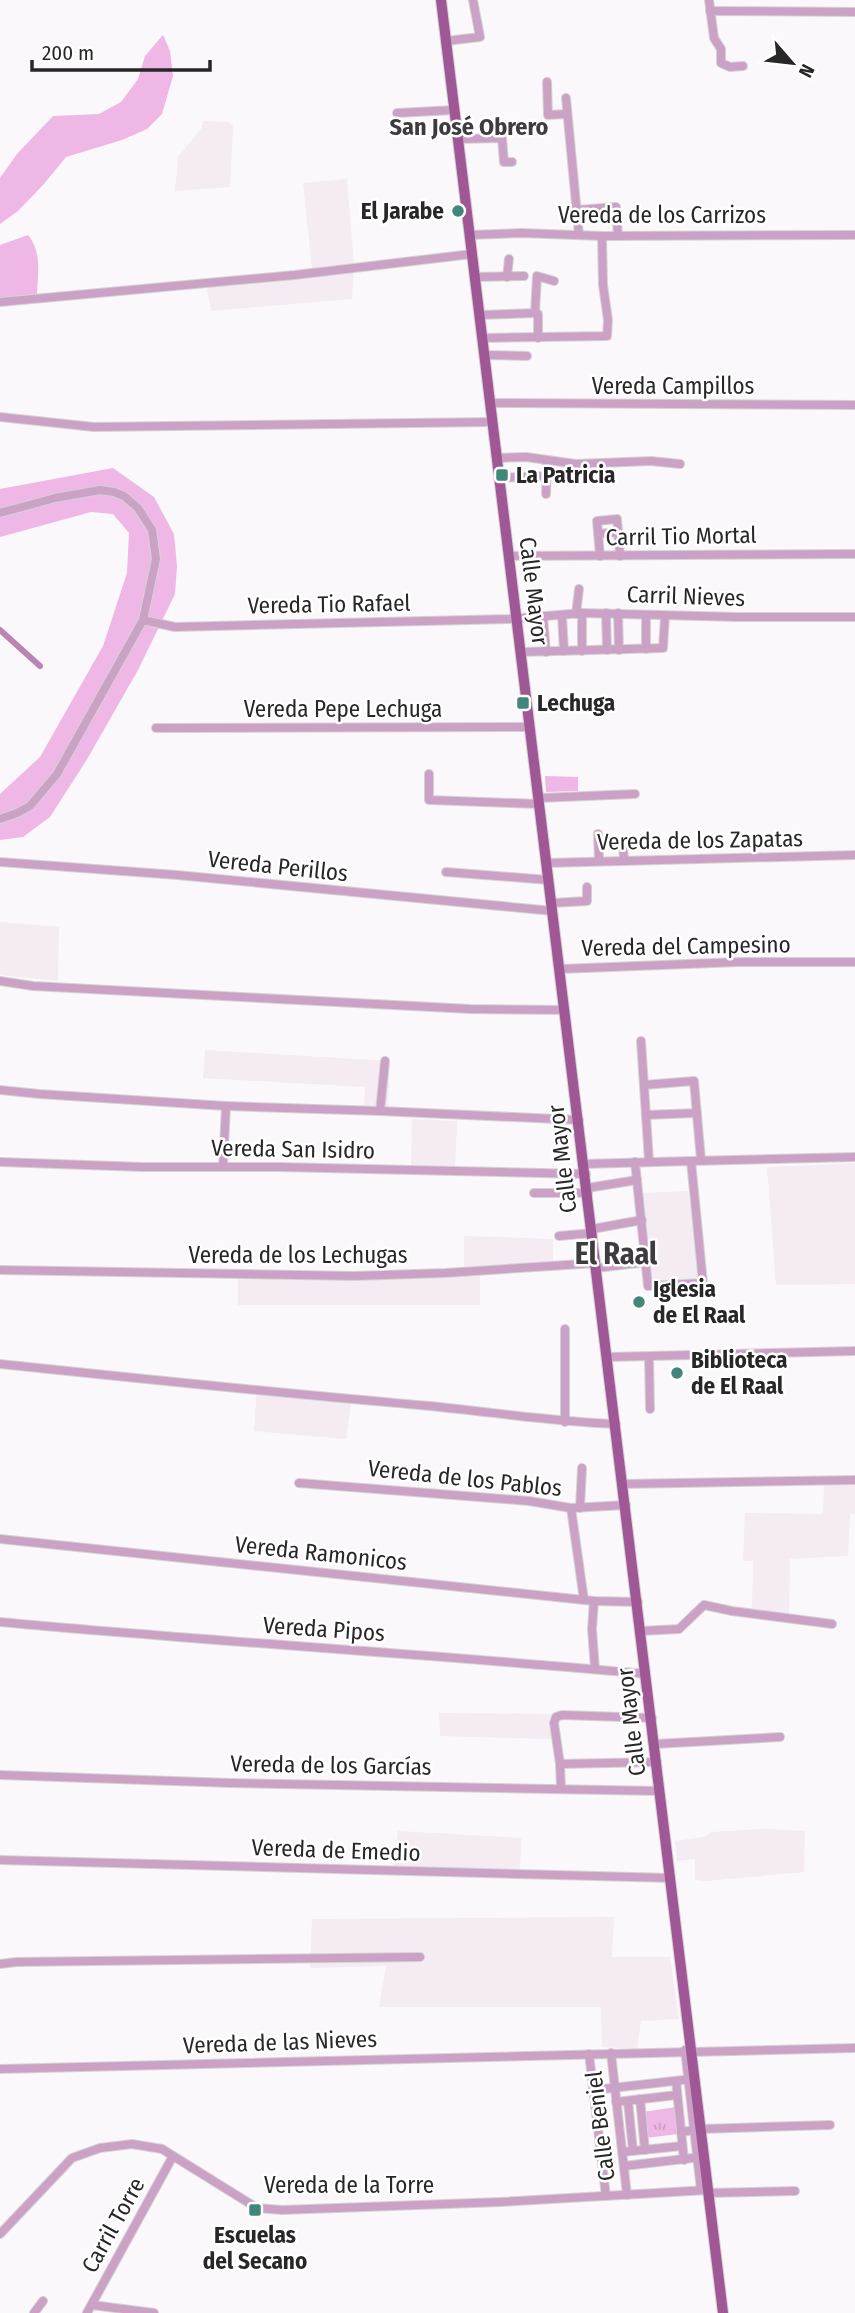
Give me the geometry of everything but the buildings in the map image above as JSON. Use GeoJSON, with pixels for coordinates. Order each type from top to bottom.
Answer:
{"type":"FeatureCollection","features":[{"type":"Feature","properties":{"kind":"main road","name":"Calle Mayor"},"geometry":{"type":"LineString","coordinates":[[441,0],[652,1718],[701,2157],[723,2313]]}},
{"type":"Feature","properties":{"kind":"street"},"geometry":{"type":"LineString","coordinates":[[446,41],[480,37],[473,0]]}},
{"type":"Feature","properties":{"kind":"street"},"geometry":{"type":"LineString","coordinates":[[709,0],[714,38],[721,49],[721,63],[730,67],[743,66]]}},
{"type":"Feature","properties":{"kind":"street"},"geometry":{"type":"LineString","coordinates":[[710,10],[855,12]]}},
{"type":"Feature","properties":{"kind":"street"},"geometry":{"type":"LineString","coordinates":[[547,82],[548,116],[567,114]]}},
{"type":"Feature","properties":{"kind":"street"},"geometry":{"type":"LineString","coordinates":[[566,98],[579,235]]}},
{"type":"Feature","properties":{"kind":"street"},"geometry":{"type":"LineString","coordinates":[[397,113],[454,110]]}},
{"type":"Feature","properties":{"kind":"street"},"geometry":{"type":"LineString","coordinates":[[458,139],[502,138],[504,162],[512,162]]}},
{"type":"Feature","properties":{"kind":"street"},"geometry":{"type":"LineString","coordinates":[[577,210],[616,206],[618,236]]}},
{"type":"Feature","properties":{"kind":"street","name":"Vereda de los Carrizos"},"geometry":{"type":"LineString","coordinates":[[470,234],[855,235]]}},
{"type":"Feature","properties":{"kind":"street"},"geometry":{"type":"LineString","coordinates":[[482,338],[607,336],[609,333],[602,266],[602,236]]}},
{"type":"Feature","properties":{"kind":"street"},"geometry":{"type":"LineString","coordinates":[[0,302],[295,275],[472,254]]}},
{"type":"Feature","properties":{"kind":"street"},"geometry":{"type":"LineString","coordinates":[[507,277],[509,259]]}},
{"type":"Feature","properties":{"kind":"street"},"geometry":{"type":"LineString","coordinates":[[475,277],[524,276]]}},
{"type":"Feature","properties":{"kind":"street"},"geometry":{"type":"LineString","coordinates":[[538,338],[538,314],[535,313],[537,276],[554,281]]}},
{"type":"Feature","properties":{"kind":"street"},"geometry":{"type":"LineString","coordinates":[[480,315],[535,313]]}},
{"type":"Feature","properties":{"kind":"street"},"geometry":{"type":"LineString","coordinates":[[484,355],[527,356]]}},
{"type":"Feature","properties":{"kind":"street","name":"Vereda Campillos"},"geometry":{"type":"LineString","coordinates":[[490,403],[855,405]]}},
{"type":"Feature","properties":{"kind":"street"},"geometry":{"type":"LineString","coordinates":[[0,416],[94,427],[492,422]]}},
{"type":"Feature","properties":{"kind":"street"},"geometry":{"type":"LineString","coordinates":[[497,458],[526,457],[576,464],[651,461],[680,464]]}},
{"type":"Feature","properties":{"kind":"street"},"geometry":{"type":"LineString","coordinates":[[546,494],[547,461]]}},
{"type":"Feature","properties":{"kind":"street"},"geometry":{"type":"LineString","coordinates":[[499,478],[546,476]]}},
{"type":"Feature","properties":{"kind":"street"},"geometry":{"type":"LineString","coordinates":[[0,513],[55,498],[100,490],[124,496],[138,508],[152,530],[156,559],[143,620],[58,774],[30,806],[0,819]]}},
{"type":"Feature","properties":{"kind":"street"},"geometry":{"type":"LineString","coordinates":[[600,556],[597,522],[617,519],[620,556]]}},
{"type":"Feature","properties":{"kind":"street","name":"Carril Tio Mortal"},"geometry":{"type":"LineString","coordinates":[[508,556],[855,554]]}},
{"type":"Feature","properties":{"kind":"street"},"geometry":{"type":"LineString","coordinates":[[579,589],[582,651]]}},
{"type":"Feature","properties":{"kind":"street","name":"Carril Nieves"},"geometry":{"type":"LineString","coordinates":[[516,618],[579,613],[855,617]]}},
{"type":"Feature","properties":{"kind":"street"},"geometry":{"type":"LineString","coordinates":[[606,613],[607,650]]}},
{"type":"Feature","properties":{"kind":"street"},"geometry":{"type":"LineString","coordinates":[[618,613],[619,650]]}},
{"type":"Feature","properties":{"kind":"street"},"geometry":{"type":"LineString","coordinates":[[562,615],[564,651]]}},
{"type":"Feature","properties":{"kind":"street"},"geometry":{"type":"LineString","coordinates":[[646,615],[646,649]]}},
{"type":"Feature","properties":{"kind":"street"},"geometry":{"type":"LineString","coordinates":[[543,616],[546,652]]}},
{"type":"Feature","properties":{"kind":"street"},"geometry":{"type":"LineString","coordinates":[[521,652],[663,648],[665,616]]}},
{"type":"Feature","properties":{"kind":"street","name":"Vereda Tio Rafael"},"geometry":{"type":"LineString","coordinates":[[143,620],[182,627],[516,618]]}},
{"type":"Feature","properties":{"kind":"street","name":"Vereda Pepe Lechuga"},"geometry":{"type":"LineString","coordinates":[[156,728],[530,727]]}},
{"type":"Feature","properties":{"kind":"street"},"geometry":{"type":"LineString","coordinates":[[429,774],[429,800],[539,801],[635,794]]}},
{"type":"Feature","properties":{"kind":"street"},"geometry":{"type":"LineString","coordinates":[[598,834],[599,861]]}},
{"type":"Feature","properties":{"kind":"street"},"geometry":{"type":"LineString","coordinates":[[623,844],[624,861]]}},
{"type":"Feature","properties":{"kind":"street","name":"Vereda de los Zapatas"},"geometry":{"type":"LineString","coordinates":[[547,863],[855,855]]}},
{"type":"Feature","properties":{"kind":"street","name":"Vereda Perillos"},"geometry":{"type":"LineString","coordinates":[[0,862],[552,906],[587,901],[587,887]]}},
{"type":"Feature","properties":{"kind":"street"},"geometry":{"type":"LineString","coordinates":[[446,872],[549,880]]}},
{"type":"Feature","properties":{"kind":"street","name":"Vereda del Campesino"},"geometry":{"type":"LineString","coordinates":[[560,969],[739,962],[855,962]]}},
{"type":"Feature","properties":{"kind":"street"},"geometry":{"type":"LineString","coordinates":[[0,981],[33,986],[470,1009],[565,1010]]}},
{"type":"Feature","properties":{"kind":"street"},"geometry":{"type":"LineString","coordinates":[[641,1041],[649,1161]]}},
{"type":"Feature","properties":{"kind":"street"},"geometry":{"type":"LineString","coordinates":[[380,1111],[385,1062]]}},
{"type":"Feature","properties":{"kind":"street"},"geometry":{"type":"LineString","coordinates":[[644,1085],[694,1081],[701,1160]]}},
{"type":"Feature","properties":{"kind":"street"},"geometry":{"type":"LineString","coordinates":[[0,1090],[226,1105],[579,1120]]}},
{"type":"Feature","properties":{"kind":"street"},"geometry":{"type":"LineString","coordinates":[[223,1167],[226,1105]]}},
{"type":"Feature","properties":{"kind":"street"},"geometry":{"type":"LineString","coordinates":[[646,1115],[697,1114]]}},
{"type":"Feature","properties":{"kind":"street","name":"Vereda San Isidro"},"geometry":{"type":"LineString","coordinates":[[0,1162],[223,1167],[585,1169],[649,1161],[855,1157]]}},
{"type":"Feature","properties":{"kind":"street"},"geometry":{"type":"LineString","coordinates":[[635,1162],[648,1286],[703,1283],[691,1161]]}},
{"type":"Feature","properties":{"kind":"street"},"geometry":{"type":"LineString","coordinates":[[534,1193],[587,1191],[637,1180]]}},
{"type":"Feature","properties":{"kind":"street"},"geometry":{"type":"LineString","coordinates":[[559,1236],[642,1220]]}},
{"type":"Feature","properties":{"kind":"street","name":"Vereda de los Lechugas"},"geometry":{"type":"LineString","coordinates":[[0,1270],[354,1276],[646,1262]]}},
{"type":"Feature","properties":{"kind":"street"},"geometry":{"type":"LineString","coordinates":[[565,1329],[565,1422]]}},
{"type":"Feature","properties":{"kind":"street"},"geometry":{"type":"LineString","coordinates":[[608,1357],[855,1351]]}},
{"type":"Feature","properties":{"kind":"street"},"geometry":{"type":"LineString","coordinates":[[649,1357],[650,1409]]}},
{"type":"Feature","properties":{"kind":"street"},"geometry":{"type":"LineString","coordinates":[[0,1364],[503,1413],[565,1422],[616,1424]]}},
{"type":"Feature","properties":{"kind":"street"},"geometry":{"type":"LineString","coordinates":[[582,1468],[576,1508],[584,1600]]}},
{"type":"Feature","properties":{"kind":"street"},"geometry":{"type":"LineString","coordinates":[[623,1484],[855,1480]]}},
{"type":"Feature","properties":{"kind":"street","name":"Vereda de los Pablos"},"geometry":{"type":"LineString","coordinates":[[299,1483],[529,1501],[576,1508],[626,1505]]}},
{"type":"Feature","properties":{"kind":"street","name":"Vereda Ramonicos"},"geometry":{"type":"LineString","coordinates":[[0,1539],[594,1601],[638,1602]]}},
{"type":"Feature","properties":{"kind":"street"},"geometry":{"type":"LineString","coordinates":[[594,1601],[592,1629],[595,1669]]}},
{"type":"Feature","properties":{"kind":"street"},"geometry":{"type":"LineString","coordinates":[[641,1631],[678,1629],[704,1605],[832,1624]]}},
{"type":"Feature","properties":{"kind":"street","name":"Vereda Pipos"},"geometry":{"type":"LineString","coordinates":[[0,1622],[177,1639],[646,1674]]}},
{"type":"Feature","properties":{"kind":"street"},"geometry":{"type":"LineString","coordinates":[[561,1789],[554,1723],[556,1717],[652,1718]]}},
{"type":"Feature","properties":{"kind":"street"},"geometry":{"type":"LineString","coordinates":[[655,1744],[780,1737]]}},
{"type":"Feature","properties":{"kind":"street"},"geometry":{"type":"LineString","coordinates":[[560,1764],[657,1762]]}},
{"type":"Feature","properties":{"kind":"street","name":"Vereda de los Garcías"},"geometry":{"type":"LineString","coordinates":[[0,1776],[660,1791]]}},
{"type":"Feature","properties":{"kind":"street","name":"Vereda de Emedio"},"geometry":{"type":"LineString","coordinates":[[0,1860],[671,1878]]}},
{"type":"Feature","properties":{"kind":"street"},"geometry":{"type":"LineString","coordinates":[[0,1964],[420,1957]]}},
{"type":"Feature","properties":{"kind":"street","name":"Vereda de las Nieves"},"geometry":{"type":"LineString","coordinates":[[0,2069],[688,2050],[855,2048]]}},
{"type":"Feature","properties":{"kind":"street","name":"Calle Beniel"},"geometry":{"type":"LineString","coordinates":[[611,2053],[627,2194]]}},
{"type":"Feature","properties":{"kind":"street"},"geometry":{"type":"LineString","coordinates":[[590,2054],[606,2196]]}},
{"type":"Feature","properties":{"kind":"street"},"geometry":{"type":"LineString","coordinates":[[594,2090],[692,2079]]}},
{"type":"Feature","properties":{"kind":"street"},"geometry":{"type":"LineString","coordinates":[[676,2081],[684,2160]]}},
{"type":"Feature","properties":{"kind":"street"},"geometry":{"type":"LineString","coordinates":[[616,2102],[677,2095]]}},
{"type":"Feature","properties":{"kind":"street"},"geometry":{"type":"LineString","coordinates":[[640,2099],[645,2150]]}},
{"type":"Feature","properties":{"kind":"street"},"geometry":{"type":"LineString","coordinates":[[628,2101],[633,2151]]}},
{"type":"Feature","properties":{"kind":"street"},"geometry":{"type":"LineString","coordinates":[[679,2112],[696,2110]]}},
{"type":"Feature","properties":{"kind":"street"},"geometry":{"type":"LineString","coordinates":[[681,2132],[698,2129],[830,2125]]}},
{"type":"Feature","properties":{"kind":"street","name":"Vereda de la Torre"},"geometry":{"type":"LineString","coordinates":[[0,2234],[72,2158],[100,2148],[132,2144],[162,2149],[257,2208],[282,2210],[706,2191],[795,2191]]}},
{"type":"Feature","properties":{"kind":"street"},"geometry":{"type":"LineString","coordinates":[[622,2152],[682,2146]]}},
{"type":"Feature","properties":{"kind":"street","name":"Carril Torre"},"geometry":{"type":"LineString","coordinates":[[89,2309],[173,2156]]}},
{"type":"Feature","properties":{"kind":"street"},"geometry":{"type":"LineString","coordinates":[[624,2166],[701,2157]]}},
{"type":"Feature","properties":{"kind":"street"},"geometry":{"type":"LineString","coordinates":[[34,2313],[43,2301]]}},
{"type":"Feature","properties":{"kind":"street"},"geometry":{"type":"LineString","coordinates":[[89,2309],[154,2313]]}},
{"type":"Feature","properties":{"kind":"shaded area"},"geometry":{"type":"Polygon","coordinates":[[[203,121],[229,122],[233,126],[230,187],[175,191],[178,157],[201,129],[203,121]]]}},
{"type":"Feature","properties":{"kind":"shaded area"},"geometry":{"type":"Polygon","coordinates":[[[347,179],[354,264],[352,299],[211,311],[206,283],[208,280],[312,268],[303,183],[347,179]]]}},
{"type":"Feature","properties":{"kind":"shaded area"},"geometry":{"type":"Polygon","coordinates":[[[0,922],[59,927],[58,981],[0,975],[0,922]]]}},
{"type":"Feature","properties":{"kind":"shaded area"},"geometry":{"type":"Polygon","coordinates":[[[205,1050],[390,1061],[388,1106],[364,1105],[365,1087],[203,1078],[205,1050]]]}},
{"type":"Feature","properties":{"kind":"shaded area"},"geometry":{"type":"Polygon","coordinates":[[[412,1119],[457,1121],[455,1169],[411,1167],[412,1119]]]}},
{"type":"Feature","properties":{"kind":"shaded area"},"geometry":{"type":"Polygon","coordinates":[[[855,1163],[855,1284],[776,1285],[767,1167],[855,1163]]]}},
{"type":"Feature","properties":{"kind":"shaded area"},"geometry":{"type":"Polygon","coordinates":[[[688,1191],[690,1209],[693,1210],[700,1280],[649,1281],[641,1193],[688,1191]]]}},
{"type":"Feature","properties":{"kind":"shaded area"},"geometry":{"type":"Polygon","coordinates":[[[464,1236],[553,1239],[553,1263],[464,1267],[464,1236]]]}},
{"type":"Feature","properties":{"kind":"shaded area"},"geometry":{"type":"Polygon","coordinates":[[[480,1274],[480,1305],[238,1305],[238,1278],[480,1274]]]}},
{"type":"Feature","properties":{"kind":"shaded area"},"geometry":{"type":"Polygon","coordinates":[[[257,1387],[352,1397],[346,1439],[254,1431],[257,1387]]]}},
{"type":"Feature","properties":{"kind":"shaded area"},"geometry":{"type":"Polygon","coordinates":[[[824,1485],[855,1485],[855,1514],[850,1514],[848,1556],[790,1559],[789,1615],[752,1612],[753,1561],[743,1561],[745,1513],[823,1514],[824,1485]]]}},
{"type":"Feature","properties":{"kind":"shaded area"},"geometry":{"type":"Polygon","coordinates":[[[439,1713],[552,1714],[551,1739],[440,1736],[439,1713]]]}},
{"type":"Feature","properties":{"kind":"shaded area"},"geometry":{"type":"Polygon","coordinates":[[[765,1829],[805,1831],[804,1872],[705,1881],[695,1880],[695,1859],[677,1861],[675,1841],[704,1837],[712,1832],[765,1829]]]}},
{"type":"Feature","properties":{"kind":"shaded area"},"geometry":{"type":"Polygon","coordinates":[[[398,1831],[521,1838],[520,1871],[393,1867],[398,1831]]]}},
{"type":"Feature","properties":{"kind":"shaded area"},"geometry":{"type":"Polygon","coordinates":[[[614,1917],[612,1957],[670,1957],[679,2019],[641,2021],[637,2049],[602,2047],[601,2007],[379,2007],[386,1966],[310,1968],[312,1919],[614,1917]]]}},
{"type":"Feature","properties":{"kind":"green space"},"geometry":{"type":"Polygon","coordinates":[[[163,35],[170,51],[173,76],[162,114],[147,129],[122,140],[66,157],[18,211],[0,224],[0,178],[17,154],[53,116],[99,114],[121,102],[138,79],[145,56],[163,35]]]}},
{"type":"Feature","properties":{"kind":"green space"},"geometry":{"type":"Polygon","coordinates":[[[28,235],[37,256],[37,294],[0,298],[0,245],[28,235]]]}},
{"type":"Feature","properties":{"kind":"green space"},"geometry":{"type":"Polygon","coordinates":[[[113,468],[154,497],[174,534],[177,566],[175,594],[138,670],[86,761],[50,817],[23,837],[0,840],[0,794],[40,757],[103,646],[127,573],[129,533],[113,514],[91,512],[0,537],[0,489],[113,468]]]}},
{"type":"Feature","properties":{"kind":"green space"},"geometry":{"type":"Polygon","coordinates":[[[545,776],[578,777],[578,791],[546,792],[545,776]]]}},
{"type":"Feature","properties":{"kind":"green space"},"geometry":{"type":"Polygon","coordinates":[[[676,2107],[679,2134],[645,2138],[643,2112],[676,2107]]]}},
{"type":"Feature","properties":{"kind":"waterway"},"geometry":{"type":"LineString","coordinates":[[0,630],[40,666]]}},
{"type":"Feature","properties":{"kind":"place","name":"El Jarabe"},"geometry":{"type":"Point","coordinates":[458,211]}},
{"type":"Feature","properties":{"kind":"place","name":"La Patricia"},"geometry":{"type":"Point","coordinates":[502,475]}},
{"type":"Feature","properties":{"kind":"place","name":"Lechuga"},"geometry":{"type":"Point","coordinates":[523,703]}},
{"type":"Feature","properties":{"kind":"place","name":"Iglesia de El Raal"},"geometry":{"type":"Point","coordinates":[639,1302]}},
{"type":"Feature","properties":{"kind":"place","name":"Biblioteca de El Raal"},"geometry":{"type":"Point","coordinates":[677,1373]}},
{"type":"Feature","properties":{"kind":"place","name":"Escuelas del Secano"},"geometry":{"type":"Point","coordinates":[255,2210]}},
{"type":"Feature","properties":{"kind":"district","name":"San José Obrero"},"geometry":{"type":"Point","coordinates":[469,127]}},
{"type":"Feature","properties":{"kind":"district","name":"El Raal"},"geometry":{"type":"Point","coordinates":[616,1254]}}]}
